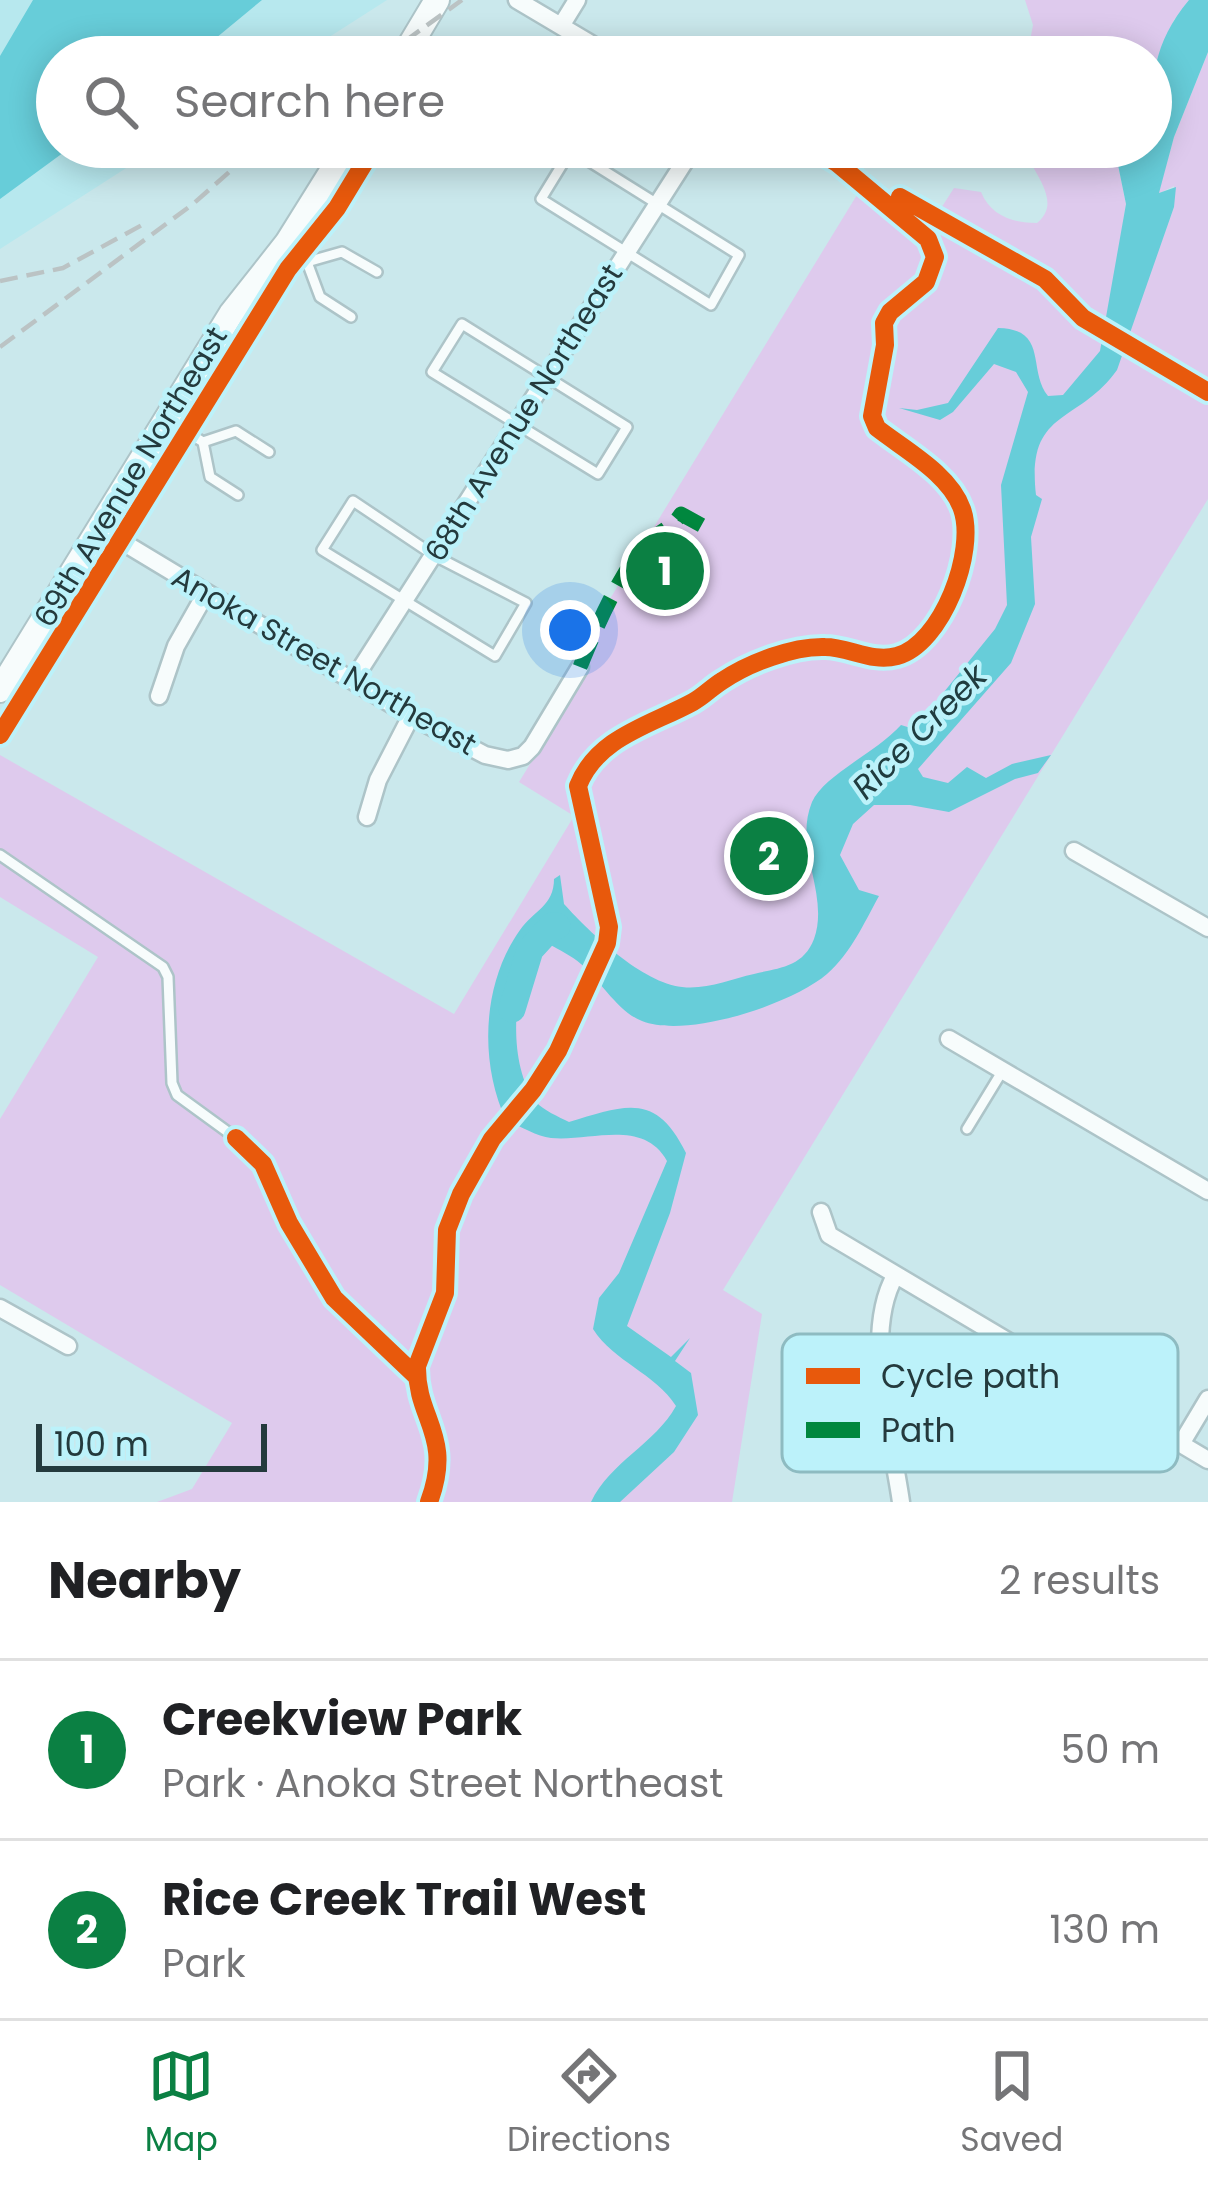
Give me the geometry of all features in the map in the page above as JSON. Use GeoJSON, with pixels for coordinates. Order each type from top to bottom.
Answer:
{"type":"FeatureCollection","features":[{"type":"Feature","properties":{"kind":"street"},"geometry":{"type":"LineString","coordinates":[[416,36],[437,0]]}},
{"type":"Feature","properties":{"kind":"street"},"geometry":{"type":"LineString","coordinates":[[517,0],[578,36]]}},
{"type":"Feature","properties":{"kind":"street"},"geometry":{"type":"LineString","coordinates":[[561,26],[577,0]]}},
{"type":"Feature","properties":{"kind":"street","name":"69th Avenue Northeast"},"geometry":{"type":"LineString","coordinates":[[0,690],[231,314],[287,243],[334,168]]}},
{"type":"Feature","properties":{"kind":"street","name":"68th Avenue Northeast"},"geometry":{"type":"LineString","coordinates":[[353,679],[679,168]]}},
{"type":"Feature","properties":{"kind":"street","name":"Anoka Street Northeast"},"geometry":{"type":"LineString","coordinates":[[101,529],[411,716],[485,755],[508,760],[523,756],[580,667]]}},
{"type":"Feature","properties":{"kind":"street"},"geometry":{"type":"LineString","coordinates":[[159,696],[176,646],[206,592]]}},
{"type":"Feature","properties":{"kind":"street"},"geometry":{"type":"LineString","coordinates":[[367,817],[378,780],[411,716]]}},
{"type":"Feature","properties":{"kind":"street"},"geometry":{"type":"LineString","coordinates":[[1074,851],[1208,928]]}},
{"type":"Feature","properties":{"kind":"street"},"geometry":{"type":"LineString","coordinates":[[949,1039],[1208,1192]]}},
{"type":"Feature","properties":{"kind":"street"},"geometry":{"type":"LineString","coordinates":[[821,1212],[830,1235],[994,1334]]}},
{"type":"Feature","properties":{"kind":"street"},"geometry":{"type":"LineString","coordinates":[[880,1334],[886,1292],[895,1276]]}},
{"type":"Feature","properties":{"kind":"street"},"geometry":{"type":"LineString","coordinates":[[0,1308],[68,1346]]}},
{"type":"Feature","properties":{"kind":"street"},"geometry":{"type":"LineString","coordinates":[[1181,1444],[1208,1400]]}},
{"type":"Feature","properties":{"kind":"street"},"geometry":{"type":"LineString","coordinates":[[1178,1442],[1208,1460]]}},
{"type":"Feature","properties":{"kind":"street"},"geometry":{"type":"LineString","coordinates":[[897,1472],[901,1502]]}},
{"type":"Feature","properties":{"kind":"lane"},"geometry":{"type":"LineString","coordinates":[[561,168],[541,199],[710,305],[739,255],[600,168]]}},
{"type":"Feature","properties":{"kind":"lane"},"geometry":{"type":"LineString","coordinates":[[287,243],[307,262],[320,298],[351,317]]}},
{"type":"Feature","properties":{"kind":"lane"},"geometry":{"type":"LineString","coordinates":[[307,262],[342,252],[377,272]]}},
{"type":"Feature","properties":{"kind":"lane"},"geometry":{"type":"LineString","coordinates":[[462,324],[545,379],[627,427],[598,474],[432,372],[462,324]]}},
{"type":"Feature","properties":{"kind":"lane"},"geometry":{"type":"LineString","coordinates":[[168,420],[203,442],[210,477],[238,494]]}},
{"type":"Feature","properties":{"kind":"lane"},"geometry":{"type":"LineString","coordinates":[[203,442],[236,431],[269,452]]}},
{"type":"Feature","properties":{"kind":"lane"},"geometry":{"type":"LineString","coordinates":[[353,501],[435,556],[526,602],[495,656],[405,602],[322,550],[353,501]]}},
{"type":"Feature","properties":{"kind":"lane"},"geometry":{"type":"LineString","coordinates":[[0,855],[163,967],[168,977],[172,1083],[177,1095],[236,1138]]}},
{"type":"Feature","properties":{"kind":"lane"},"geometry":{"type":"LineString","coordinates":[[967,1130],[1003,1070]]}},
{"type":"Feature","properties":{"kind":"shaded area"},"geometry":{"type":"Polygon","coordinates":[[[0,0],[387,0],[331,36],[36,36],[36,168],[126,168],[0,249],[0,0]]]}},
{"type":"Feature","properties":{"kind":"shaded area"},"geometry":{"type":"Polygon","coordinates":[[[1025,0],[1189,0],[1167,36],[1031,36],[1033,25],[1025,0]]]}},
{"type":"Feature","properties":{"kind":"shaded area"},"geometry":{"type":"Polygon","coordinates":[[[1208,52],[1208,499],[723,1290],[762,1314],[732,1502],[157,1502],[192,1489],[232,1423],[0,1285],[0,1119],[98,957],[0,897],[0,755],[454,1014],[574,816],[519,782],[568,702],[553,692],[860,190],[927,230],[954,188],[981,192],[1004,216],[1037,223],[1047,196],[1034,168],[1119,168],[1126,204],[1118,257],[1123,347],[1174,207],[1174,186],[1158,194],[1165,168],[1172,168],[1174,137],[1208,52]]]}},
{"type":"Feature","properties":{"kind":"water"},"geometry":{"type":"Polygon","coordinates":[[[33,0],[262,0],[218,36],[36,36],[36,168],[42,168],[0,199],[0,56],[33,0]]]}},
{"type":"Feature","properties":{"kind":"water","name":"Rice Creek"},"geometry":{"type":"Polygon","coordinates":[[[1189,0],[1208,0],[1208,52],[1172,144],[1172,36],[1166,36],[1189,0]]]}},
{"type":"Feature","properties":{"kind":"water","name":"Rice Creek"},"geometry":{"type":"Polygon","coordinates":[[[1119,168],[1166,168],[1159,193],[1176,187],[1174,207],[1117,370],[1102,388],[1058,421],[1039,446],[1036,495],[1042,499],[1031,537],[1035,604],[1011,663],[918,769],[923,777],[948,783],[967,767],[986,778],[1012,764],[1051,755],[1038,773],[1015,779],[949,812],[874,805],[853,824],[840,855],[859,890],[879,896],[868,917],[827,974],[765,1007],[685,1025],[642,1021],[625,1011],[570,956],[549,944],[530,950],[516,1027],[521,1068],[536,1102],[569,1122],[623,1108],[651,1112],[675,1133],[686,1153],[670,1213],[627,1326],[671,1357],[690,1338],[675,1361],[691,1373],[698,1415],[674,1452],[620,1502],[591,1502],[609,1475],[657,1431],[676,1406],[593,1329],[599,1298],[619,1273],[667,1161],[657,1148],[630,1136],[551,1138],[506,1120],[491,1073],[489,1023],[507,951],[547,902],[554,879],[560,875],[564,904],[575,916],[618,955],[667,984],[691,988],[718,984],[788,965],[809,949],[818,922],[807,836],[812,802],[828,782],[901,725],[914,729],[995,629],[1007,605],[1001,485],[1028,392],[1016,372],[994,364],[953,412],[940,420],[899,408],[917,410],[948,403],[998,328],[1024,335],[1048,396],[1063,395],[1100,351],[1126,204],[1119,168]]]}},
{"type":"Feature","properties":{"kind":"waterway","name":"Rice Creek"},"geometry":{"type":"LineString","coordinates":[[512,1009],[530,950],[557,926]]}},
{"type":"Feature","properties":{"kind":"railway"},"geometry":{"type":"LineString","coordinates":[[412,36],[462,0]]}},
{"type":"Feature","properties":{"kind":"railway"},"geometry":{"type":"LineString","coordinates":[[0,347],[193,204],[234,168]]}},
{"type":"Feature","properties":{"kind":"railway"},"geometry":{"type":"LineString","coordinates":[[0,281],[63,268],[142,225]]}},
{"type":"Feature","properties":{"kind":"marked path"},"geometry":{"type":"LineString","coordinates":[[580,667],[616,588],[645,545],[681,514],[712,531]]}},
{"type":"Feature","properties":{"kind":"cycle path"},"geometry":{"type":"LineString","coordinates":[[0,735],[288,269],[337,208],[361,168]]}},
{"type":"Feature","properties":{"kind":"cycle path"},"geometry":{"type":"LineString","coordinates":[[429,1502],[438,1460],[417,1366],[445,1293],[447,1230],[492,1139],[558,1051],[607,943],[609,927],[578,786],[587,769],[627,734],[772,657],[825,647],[888,658],[913,648],[941,615],[960,571],[965,527],[956,496],[926,464],[877,428],[872,416],[885,345],[884,323],[890,312],[926,282],[935,257],[928,239],[843,168]]}},
{"type":"Feature","properties":{"kind":"cycle path"},"geometry":{"type":"LineString","coordinates":[[900,197],[1045,279],[1083,318],[1208,392]]}},
{"type":"Feature","properties":{"kind":"cycle path"},"geometry":{"type":"LineString","coordinates":[[236,1138],[263,1164],[289,1223],[334,1298],[417,1377]]}},
{"type":"Feature","properties":{"kind":"place","name":"Creekview Park"},"geometry":{"type":"Point","coordinates":[665,571]}},
{"type":"Feature","properties":{"kind":"place","name":"Rice Creek Trail West"},"geometry":{"type":"Point","coordinates":[769,856]}}]}
